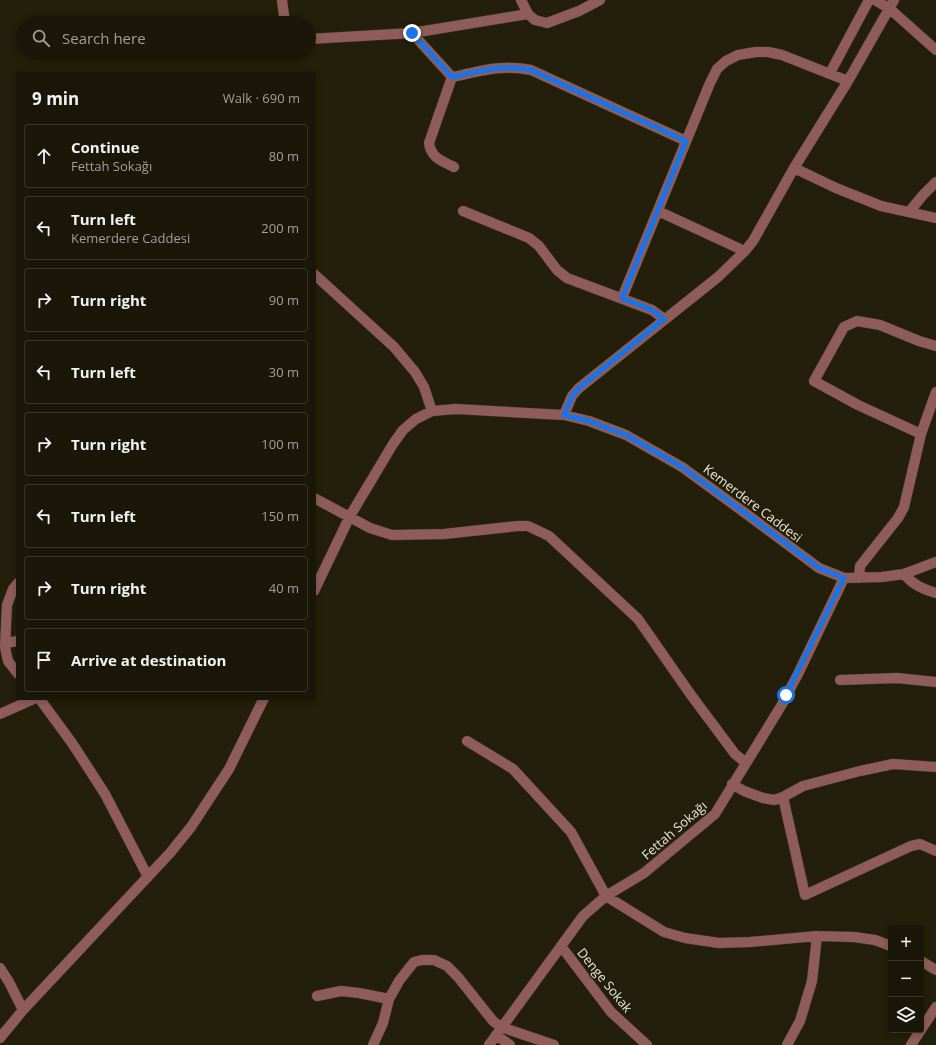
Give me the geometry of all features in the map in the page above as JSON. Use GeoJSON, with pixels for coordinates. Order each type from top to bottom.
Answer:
{"type":"FeatureCollection","features":[{"type":"Feature","properties":{"kind":"street"},"geometry":{"type":"LineString","coordinates":[[282,0],[285,16]]}},
{"type":"Feature","properties":{"kind":"street"},"geometry":{"type":"LineString","coordinates":[[521,0],[528,14],[535,20],[547,23],[579,11],[600,0]]}},
{"type":"Feature","properties":{"kind":"street"},"geometry":{"type":"LineString","coordinates":[[830,73],[869,0]]}},
{"type":"Feature","properties":{"kind":"street"},"geometry":{"type":"LineString","coordinates":[[875,0],[892,4],[936,50]]}},
{"type":"Feature","properties":{"kind":"street"},"geometry":{"type":"LineString","coordinates":[[564,415],[572,396],[579,388],[718,277],[744,252],[753,241],[794,168],[848,81],[892,4]]}},
{"type":"Feature","properties":{"kind":"street"},"geometry":{"type":"LineString","coordinates":[[316,39],[412,33],[528,14]]}},
{"type":"Feature","properties":{"kind":"street"},"geometry":{"type":"LineString","coordinates":[[412,33],[452,77]]}},
{"type":"Feature","properties":{"kind":"street"},"geometry":{"type":"LineString","coordinates":[[622,298],[717,69],[726,61],[738,55],[768,52],[782,55],[848,81]]}},
{"type":"Feature","properties":{"kind":"street"},"geometry":{"type":"LineString","coordinates":[[452,77],[500,67],[518,67],[531,70],[686,141]]}},
{"type":"Feature","properties":{"kind":"street"},"geometry":{"type":"LineString","coordinates":[[452,77],[429,143],[430,148],[437,159],[454,167]]}},
{"type":"Feature","properties":{"kind":"street"},"geometry":{"type":"LineString","coordinates":[[794,168],[836,188],[881,206],[936,218]]}},
{"type":"Feature","properties":{"kind":"street"},"geometry":{"type":"LineString","coordinates":[[909,212],[936,182]]}},
{"type":"Feature","properties":{"kind":"street"},"geometry":{"type":"LineString","coordinates":[[463,211],[529,238],[542,249],[556,270],[567,278],[652,310],[664,319]]}},
{"type":"Feature","properties":{"kind":"street"},"geometry":{"type":"LineString","coordinates":[[658,211],[744,252]]}},
{"type":"Feature","properties":{"kind":"street"},"geometry":{"type":"LineString","coordinates":[[316,276],[394,347],[416,372],[424,387],[432,411]]}},
{"type":"Feature","properties":{"kind":"street"},"geometry":{"type":"LineString","coordinates":[[921,434],[858,405],[814,381],[844,327],[857,321],[880,325],[919,341],[936,346]]}},
{"type":"Feature","properties":{"kind":"street"},"geometry":{"type":"LineString","coordinates":[[859,578],[860,566],[898,518],[904,507],[921,434],[936,392]]}},
{"type":"Feature","properties":{"kind":"street","name":"Kemerdere Caddesi"},"geometry":{"type":"LineString","coordinates":[[316,587],[350,516],[403,430],[416,419],[432,411],[467,409],[564,415],[589,421],[626,435],[682,467],[819,568],[844,578],[882,578],[904,574],[936,562]]}},
{"type":"Feature","properties":{"kind":"street"},"geometry":{"type":"LineString","coordinates":[[316,499],[370,528],[392,535],[444,534],[528,526],[549,536],[638,619],[720,735],[735,754],[745,762]]}},
{"type":"Feature","properties":{"kind":"street"},"geometry":{"type":"LineString","coordinates":[[904,574],[909,580],[919,587],[936,593]]}},
{"type":"Feature","properties":{"kind":"street","name":"Fettah Sokağı"},"geometry":{"type":"LineString","coordinates":[[489,1045],[583,916],[606,896],[644,873],[715,814],[791,686],[844,578]]}},
{"type":"Feature","properties":{"kind":"street"},"geometry":{"type":"LineString","coordinates":[[16,586],[7,605],[5,643],[5,652],[8,661],[16,671]]}},
{"type":"Feature","properties":{"kind":"street"},"geometry":{"type":"LineString","coordinates":[[5,643],[16,641]]}},
{"type":"Feature","properties":{"kind":"street"},"geometry":{"type":"LineString","coordinates":[[840,680],[897,678],[936,682]]}},
{"type":"Feature","properties":{"kind":"street"},"geometry":{"type":"LineString","coordinates":[[0,714],[33,700]]}},
{"type":"Feature","properties":{"kind":"street"},"geometry":{"type":"LineString","coordinates":[[40,700],[72,743],[105,794],[148,877]]}},
{"type":"Feature","properties":{"kind":"street"},"geometry":{"type":"LineString","coordinates":[[0,1038],[23,1010],[170,853],[191,827],[229,769],[263,700]]}},
{"type":"Feature","properties":{"kind":"street"},"geometry":{"type":"LineString","coordinates":[[467,741],[513,769],[571,832],[606,896],[664,932],[685,938],[719,943],[750,942],[817,936],[854,936],[875,940],[888,945]]}},
{"type":"Feature","properties":{"kind":"street"},"geometry":{"type":"LineString","coordinates":[[732,784],[744,791],[763,798],[774,800],[783,797],[803,786],[893,764],[936,767]]}},
{"type":"Feature","properties":{"kind":"street"},"geometry":{"type":"LineString","coordinates":[[783,797],[805,896],[911,846],[920,844],[936,851]]}},
{"type":"Feature","properties":{"kind":"street"},"geometry":{"type":"LineString","coordinates":[[787,1045],[800,1021],[812,980],[817,936]]}},
{"type":"Feature","properties":{"kind":"street","name":"Denge Sokak"},"geometry":{"type":"LineString","coordinates":[[561,946],[611,1012],[647,1045]]}},
{"type":"Feature","properties":{"kind":"street"},"geometry":{"type":"LineString","coordinates":[[373,1045],[383,1022],[388,999],[399,981],[414,962],[434,960],[447,966],[458,977],[510,1045]]}},
{"type":"Feature","properties":{"kind":"street"},"geometry":{"type":"LineString","coordinates":[[924,963],[936,970]]}},
{"type":"Feature","properties":{"kind":"street"},"geometry":{"type":"LineString","coordinates":[[0,968],[23,1010]]}},
{"type":"Feature","properties":{"kind":"street"},"geometry":{"type":"LineString","coordinates":[[318,996],[341,991],[388,999]]}},
{"type":"Feature","properties":{"kind":"street"},"geometry":{"type":"LineString","coordinates":[[911,1045],[936,1007]]}},
{"type":"Feature","properties":{"kind":"street"},"geometry":{"type":"LineString","coordinates":[[498,1031],[554,1045]]}},
{"type":"Feature","properties":{"kind":"route"},"geometry":{"type":"LineString","coordinates":[[412,33],[452,77],[500,67],[518,67],[531,70],[686,141],[622,298],[652,310],[664,319],[579,388],[572,396],[564,415],[589,421],[626,435],[682,467],[819,568],[844,578],[798,674],[786,695]]}}]}
